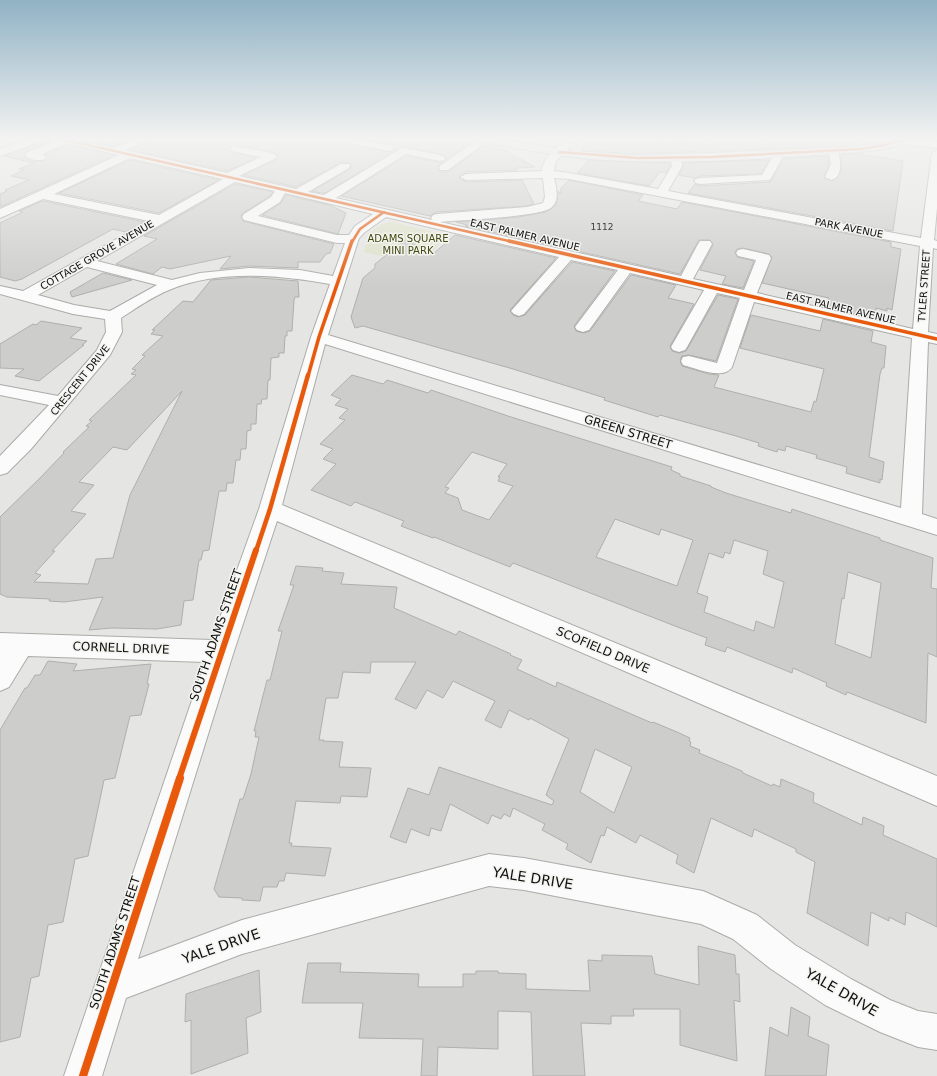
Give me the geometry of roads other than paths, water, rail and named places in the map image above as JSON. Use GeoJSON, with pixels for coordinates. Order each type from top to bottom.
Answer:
{"type":"FeatureCollection","features":[{"type":"Feature","properties":{"kind":"street"},"geometry":{"type":"LineString","coordinates":[[0,214],[53,189]]}},
{"type":"Feature","properties":{"kind":"street","name":"COTTAGE GROVE AVENUE"},"geometry":{"type":"LineString","coordinates":[[24,297],[210,189]]}},
{"type":"Feature","properties":{"kind":"street"},"geometry":{"type":"LineString","coordinates":[[282,189],[276,199],[248,217],[337,239],[353,239]]}},
{"type":"Feature","properties":{"kind":"street","name":"EAST PALMER AVENUE"},"geometry":{"type":"LineString","coordinates":[[283,189],[937,339]]}},
{"type":"Feature","properties":{"kind":"street"},"geometry":{"type":"LineString","coordinates":[[298,193],[305,189]]}},
{"type":"Feature","properties":{"kind":"street"},"geometry":{"type":"LineString","coordinates":[[326,199],[342,189]]}},
{"type":"Feature","properties":{"kind":"street"},"geometry":{"type":"LineString","coordinates":[[414,219],[541,209],[548,206],[551,200],[550,189]]}},
{"type":"Feature","properties":{"kind":"street","name":"PARK AVENUE"},"geometry":{"type":"LineString","coordinates":[[641,189],[932,244]]}},
{"type":"Feature","properties":{"kind":"street"},"geometry":{"type":"LineString","coordinates":[[661,193],[663,189]]}},
{"type":"Feature","properties":{"kind":"street","name":"TYLER STREET"},"geometry":{"type":"LineString","coordinates":[[911,519],[920,335],[932,244],[932,189]]}},
{"type":"Feature","properties":{"kind":"street"},"geometry":{"type":"LineString","coordinates":[[43,194],[160,219]]}},
{"type":"Feature","properties":{"kind":"street","name":"SOUTH ADAMS STREET"},"geometry":{"type":"LineString","coordinates":[[83,1076],[221,651],[270,509],[319,337],[353,239],[360,229],[384,212]]}},
{"type":"Feature","properties":{"kind":"street"},"geometry":{"type":"LineString","coordinates":[[685,281],[705,244]]}},
{"type":"Feature","properties":{"kind":"street"},"geometry":{"type":"LineString","coordinates":[[689,361],[719,369],[724,367],[764,258],[743,253]]}},
{"type":"Feature","properties":{"kind":"street"},"geometry":{"type":"LineString","coordinates":[[519,311],[568,255]]}},
{"type":"Feature","properties":{"kind":"street"},"geometry":{"type":"LineString","coordinates":[[84,262],[172,284]]}},
{"type":"Feature","properties":{"kind":"street"},"geometry":{"type":"LineString","coordinates":[[583,328],[627,268]]}},
{"type":"Feature","properties":{"kind":"street"},"geometry":{"type":"LineString","coordinates":[[0,290],[73,309],[113,316],[145,296],[172,284],[218,275],[249,272],[293,274],[339,281]]}},
{"type":"Feature","properties":{"kind":"street"},"geometry":{"type":"LineString","coordinates":[[679,347],[713,288]]}},
{"type":"Feature","properties":{"kind":"street","name":"CRESCENT DRIVE"},"geometry":{"type":"LineString","coordinates":[[0,468],[62,402],[104,352],[114,332],[113,316]]}},
{"type":"Feature","properties":{"kind":"street","name":"GREEN STREET"},"geometry":{"type":"LineString","coordinates":[[319,337],[937,527]]}},
{"type":"Feature","properties":{"kind":"street"},"geometry":{"type":"LineString","coordinates":[[0,390],[62,402]]}},
{"type":"Feature","properties":{"kind":"street","name":"SCOFIELD DRIVE"},"geometry":{"type":"LineString","coordinates":[[270,509],[937,792]]}},
{"type":"Feature","properties":{"kind":"street","name":"CORNELL DRIVE"},"geometry":{"type":"LineString","coordinates":[[0,679],[10,644],[221,651]]}},
{"type":"Feature","properties":{"kind":"street","name":"YALE DRIVE"},"geometry":{"type":"LineString","coordinates":[[112,986],[242,937],[489,870],[524,874],[703,908],[745,927],[783,957],[838,992],[880,1014],[918,1030],[937,1032]]}},
{"type":"Feature","properties":{"kind":"park label","name":"ADAMS SQUARE MINI PARK"},"geometry":{"type":"Point","coordinates":[408,244]}}]}
